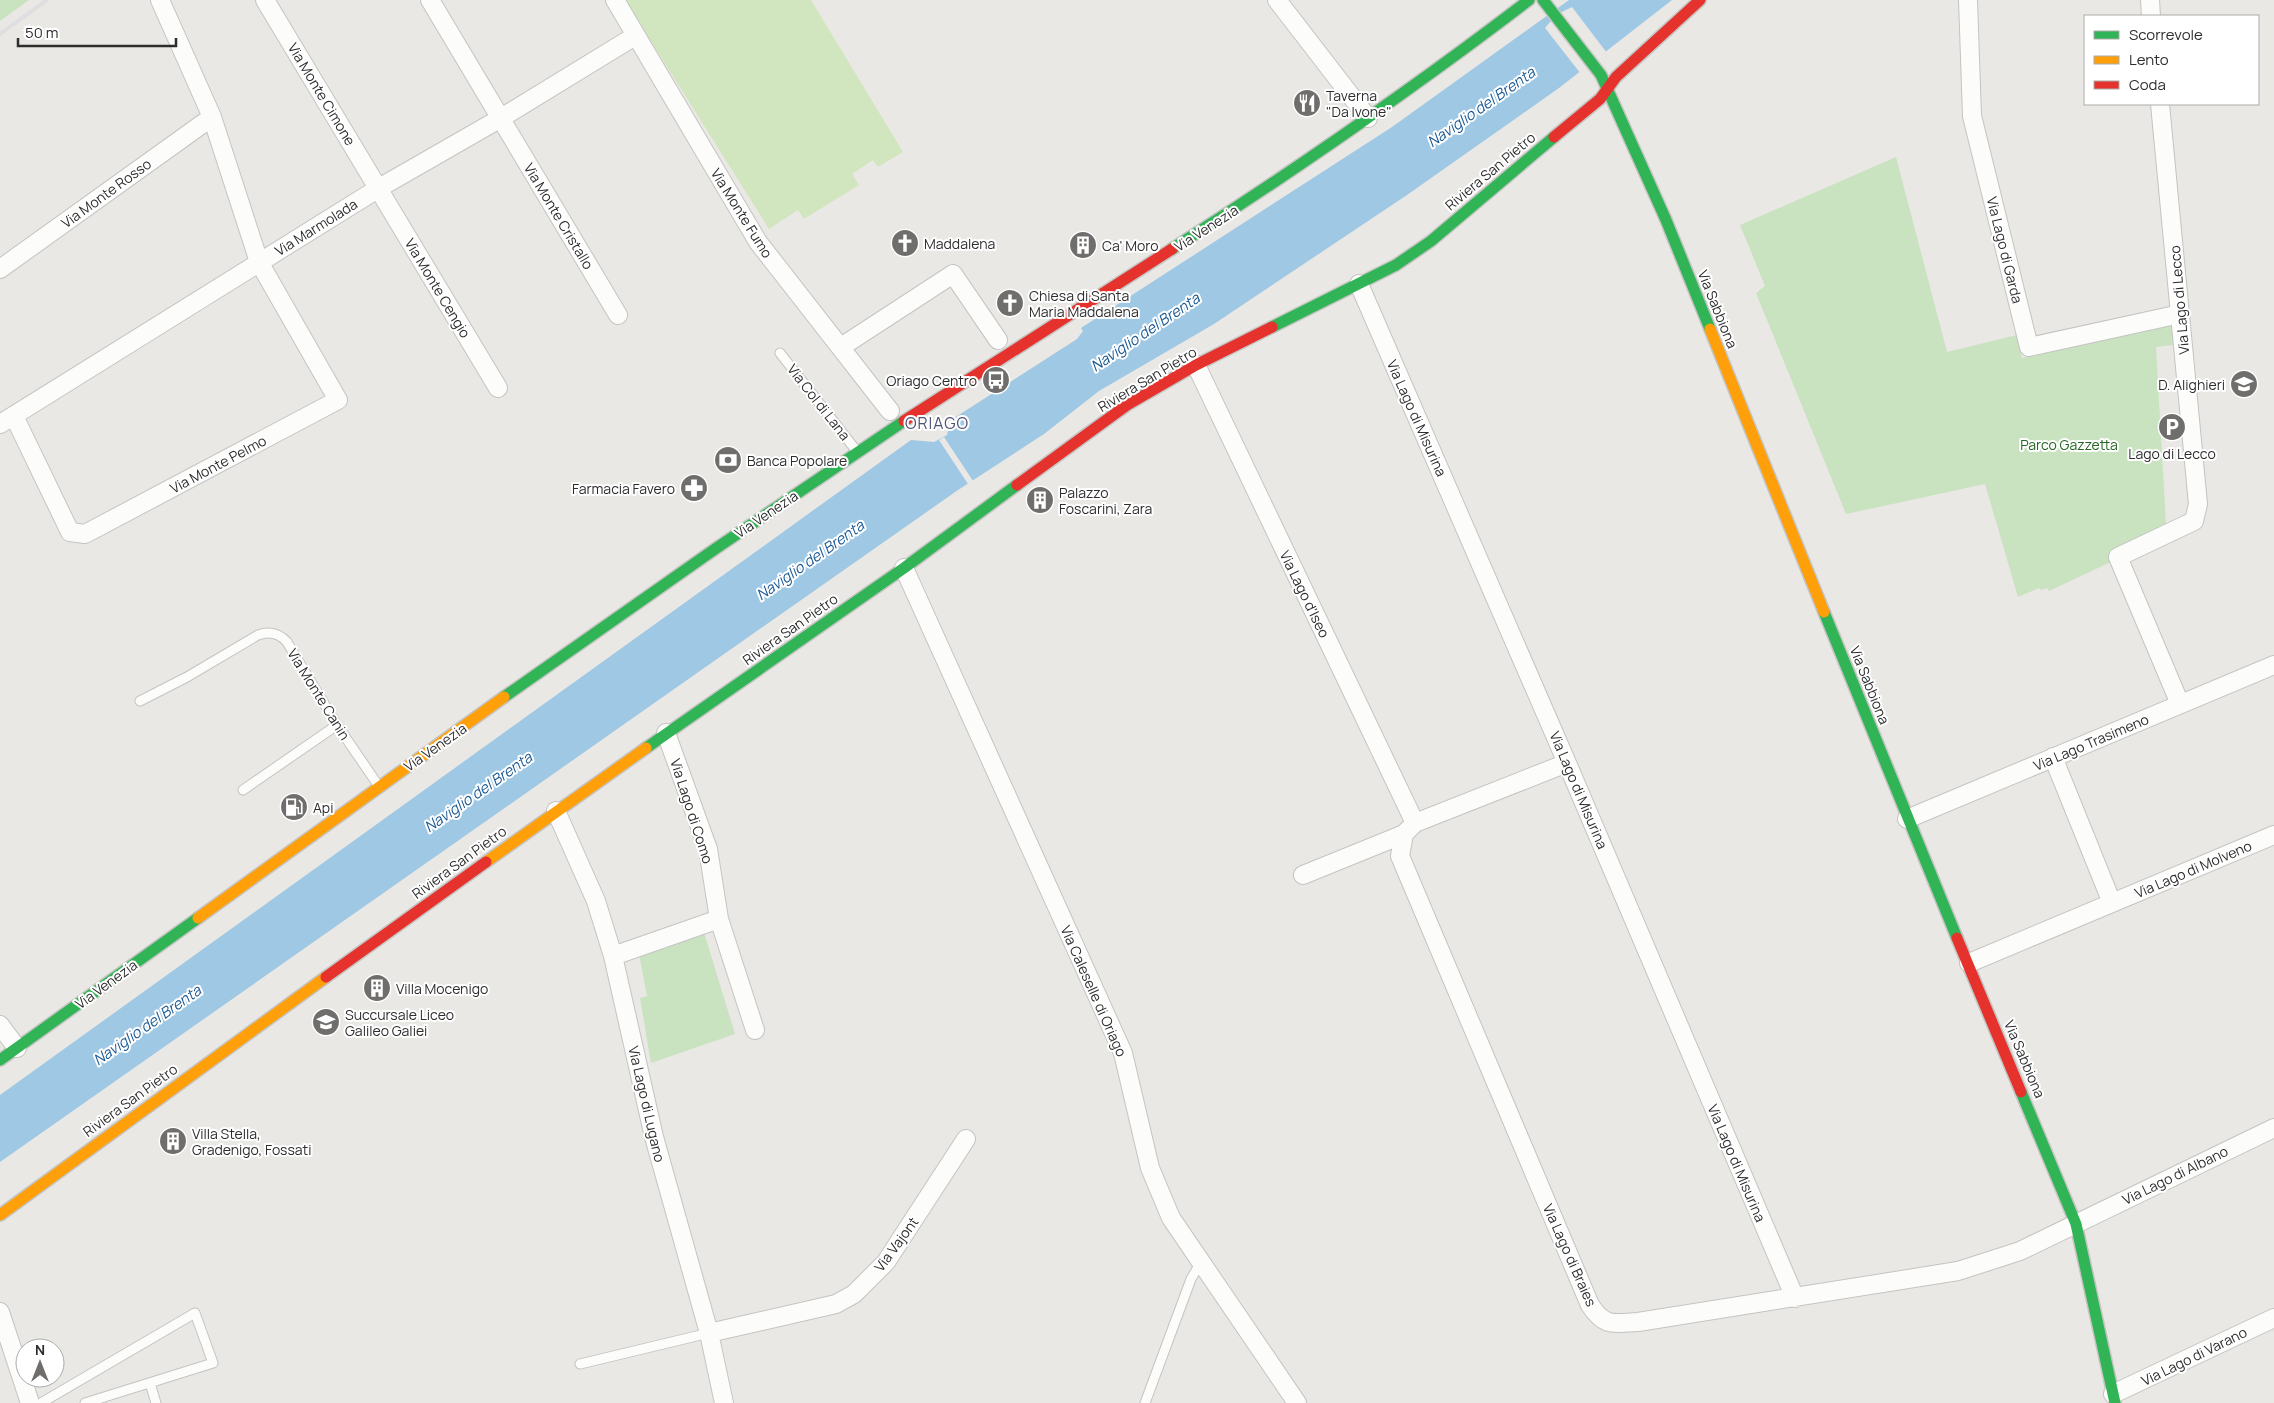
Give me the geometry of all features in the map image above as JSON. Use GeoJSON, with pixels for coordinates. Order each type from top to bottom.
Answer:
{"type":"FeatureCollection","features":[{"type":"Feature","properties":{"kind":"street"},"geometry":{"type":"LineString","coordinates":[[160,0],[212,117],[259,262]]}},
{"type":"Feature","properties":{"kind":"street","name":"Via Monte Cimone"},"geometry":{"type":"LineString","coordinates":[[265,0],[379,188]]}},
{"type":"Feature","properties":{"kind":"street","name":"Via Monte Cristallo"},"geometry":{"type":"LineString","coordinates":[[430,0],[618,315]]}},
{"type":"Feature","properties":{"kind":"street","name":"Via Monte Fumo"},"geometry":{"type":"LineString","coordinates":[[615,0],[758,242],[890,411]]}},
{"type":"Feature","properties":{"kind":"street"},"geometry":{"type":"LineString","coordinates":[[1277,0],[1368,118]]}},
{"type":"Feature","properties":{"kind":"street","name":"Via Venezia"},"geometry":{"type":"LineString","coordinates":[[0,1060],[379,786],[714,549],[857,452],[1031,338],[1272,185],[1491,30],[1529,0]]}},
{"type":"Feature","properties":{"kind":"street","name":"Via Sabbiona"},"geometry":{"type":"LineString","coordinates":[[1543,0],[1600,73],[1608,89],[1682,259],[1908,819],[2076,1224],[2114,1399]]}},
{"type":"Feature","properties":{"kind":"street","name":"Riviera San Pietro"},"geometry":{"type":"LineString","coordinates":[[0,1215],[148,1105],[556,811],[904,568],[1127,405],[1196,365],[1396,265],[1431,241],[1600,99],[1616,77],[1700,0]]}},
{"type":"Feature","properties":{"kind":"street","name":"Via Lago di Garda"},"geometry":{"type":"LineString","coordinates":[[1968,0],[1972,116],[2029,347],[2180,314]]}},
{"type":"Feature","properties":{"kind":"street"},"geometry":{"type":"LineString","coordinates":[[2150,0],[2152,15]]}},
{"type":"Feature","properties":{"kind":"street","name":"Via Marmolada"},"geometry":{"type":"LineString","coordinates":[[7,420],[379,188],[501,118],[635,36]]}},
{"type":"Feature","properties":{"kind":"street","name":"Via Lago di Lecco"},"geometry":{"type":"LineString","coordinates":[[2160,105],[2198,504],[2194,521],[2118,557],[2180,704]]}},
{"type":"Feature","properties":{"kind":"street","name":"Via Monte Rosso"},"geometry":{"type":"LineString","coordinates":[[0,269],[212,117]]}},
{"type":"Feature","properties":{"kind":"street","name":"Via Monte Cengio"},"geometry":{"type":"LineString","coordinates":[[379,188],[498,388]]}},
{"type":"Feature","properties":{"kind":"street","name":"Via Monte Pelmo"},"geometry":{"type":"LineString","coordinates":[[7,420],[70,532],[85,534],[338,400],[259,262]]}},
{"type":"Feature","properties":{"kind":"street"},"geometry":{"type":"LineString","coordinates":[[838,343],[953,274],[998,340]]}},
{"type":"Feature","properties":{"kind":"street","name":"Via Lago di Misurina"},"geometry":{"type":"LineString","coordinates":[[1359,284],[1567,763],[1795,1298]]}},
{"type":"Feature","properties":{"kind":"street","name":"Via Lago d'Iseo"},"geometry":{"type":"LineString","coordinates":[[1196,365],[1410,828]]}},
{"type":"Feature","properties":{"kind":"street","name":"Via Caleselle di Oriago"},"geometry":{"type":"LineString","coordinates":[[904,568],[1123,1053],[1150,1168],[1171,1218],[1297,1403]]}},
{"type":"Feature","properties":{"kind":"street","name":"Via Lago Trasimeno"},"geometry":{"type":"LineString","coordinates":[[1908,819],[2274,665]]}},
{"type":"Feature","properties":{"kind":"street","name":"Via Lago di Como"},"geometry":{"type":"LineString","coordinates":[[666,733],[708,849],[719,919],[755,1030]]}},
{"type":"Feature","properties":{"kind":"street"},"geometry":{"type":"LineString","coordinates":[[2054,757],[2112,903]]}},
{"type":"Feature","properties":{"kind":"street"},"geometry":{"type":"LineString","coordinates":[[1303,875],[1567,763]]}},
{"type":"Feature","properties":{"kind":"street","name":"Via Lago di Lugano"},"geometry":{"type":"LineString","coordinates":[[556,811],[596,901],[613,956],[654,1137],[709,1332],[724,1403]]}},
{"type":"Feature","properties":{"kind":"street","name":"Via Lago di Braies"},"geometry":{"type":"LineString","coordinates":[[1410,828],[1400,856],[1590,1305],[1598,1318],[1611,1324],[1638,1322],[1958,1271],[2020,1252],[2076,1224]]}},
{"type":"Feature","properties":{"kind":"street","name":"Via Lago di Molveno"},"geometry":{"type":"LineString","coordinates":[[1969,963],[2274,835]]}},
{"type":"Feature","properties":{"kind":"street"},"geometry":{"type":"LineString","coordinates":[[613,956],[719,919]]}},
{"type":"Feature","properties":{"kind":"street"},"geometry":{"type":"LineString","coordinates":[[0,1025],[17,1048]]}},
{"type":"Feature","properties":{"kind":"street","name":"Via Lago di Albano"},"geometry":{"type":"LineString","coordinates":[[2076,1224],[2274,1128]]}},
{"type":"Feature","properties":{"kind":"street","name":"Via Vajont"},"geometry":{"type":"LineString","coordinates":[[709,1332],[836,1304],[854,1294],[886,1262],[966,1139]]}},
{"type":"Feature","properties":{"kind":"street"},"geometry":{"type":"LineString","coordinates":[[0,1312],[30,1403]]}},
{"type":"Feature","properties":{"kind":"street","name":"Via Lago di Varano"},"geometry":{"type":"LineString","coordinates":[[2114,1399],[2274,1318]]}},
{"type":"Feature","properties":{"kind":"lane","name":"Via Col di Lana"},"geometry":{"type":"LineString","coordinates":[[780,353],[857,452]]}},
{"type":"Feature","properties":{"kind":"lane","name":"Via Monte Canin"},"geometry":{"type":"LineString","coordinates":[[140,701],[187,677],[258,635],[270,632],[281,636],[287,642],[337,725],[379,786]]}},
{"type":"Feature","properties":{"kind":"lane"},"geometry":{"type":"LineString","coordinates":[[243,790],[337,725]]}},
{"type":"Feature","properties":{"kind":"lane"},"geometry":{"type":"LineString","coordinates":[[1145,1403],[1191,1279],[1201,1262]]}},
{"type":"Feature","properties":{"kind":"lane"},"geometry":{"type":"LineString","coordinates":[[41,1403],[196,1313],[213,1363],[86,1403]]}},
{"type":"Feature","properties":{"kind":"lane"},"geometry":{"type":"LineString","coordinates":[[580,1364],[709,1332]]}},
{"type":"Feature","properties":{"kind":"lane"},"geometry":{"type":"LineString","coordinates":[[150,1383],[156,1403]]}},
{"type":"Feature","properties":{"kind":"green space"},"geometry":{"type":"Polygon","coordinates":[[[0,0],[29,0],[0,21],[0,0]]]}},
{"type":"Feature","properties":{"kind":"green space"},"geometry":{"type":"Polygon","coordinates":[[[625,0],[811,0],[903,152],[878,167],[873,160],[852,174],[859,185],[804,219],[798,210],[769,229],[625,0]]]}},
{"type":"Feature","properties":{"kind":"green space","name":"Parco Gazzetta"},"geometry":{"type":"Polygon","coordinates":[[[1896,157],[1947,352],[2017,335],[2022,358],[2172,325],[2173,345],[2156,347],[2166,525],[2110,552],[2113,561],[2049,591],[2047,588],[2041,590],[2039,588],[2018,597],[1985,484],[1846,514],[1756,293],[1765,286],[1740,225],[1896,157]]]}},
{"type":"Feature","properties":{"kind":"green space"},"geometry":{"type":"Polygon","coordinates":[[[703,929],[735,1034],[651,1063],[640,998],[647,996],[639,954],[703,929]]]}},
{"type":"Feature","properties":{"kind":"water","name":"Naviglio del Brenta"},"geometry":{"type":"Polygon","coordinates":[[[1569,0],[1672,0],[1559,88],[1407,195],[1214,324],[1099,391],[1044,434],[958,490],[0,1162],[0,1095],[911,440],[934,442],[947,435],[951,420],[1077,339],[1083,331],[1081,328],[1392,127],[1569,0]]]}},
{"type":"Feature","properties":{"kind":"pier"},"geometry":{"type":"Polygon","coordinates":[[[1572,7],[1607,53],[1581,74],[1545,28],[1556,15],[1572,7]]]}},
{"type":"Feature","properties":{"kind":"pier"},"geometry":{"type":"Polygon","coordinates":[[[944,437],[973,481],[968,484],[939,440],[944,437]]]}},
{"type":"Feature","properties":{"kind":"railway"},"geometry":{"type":"LineString","coordinates":[[0,34],[47,0]]}},
{"type":"Feature","properties":{"kind":"traffic: fast"},"geometry":{"type":"LineString","coordinates":[[1172,249],[1354,128],[1529,0]]}},
{"type":"Feature","properties":{"kind":"traffic: fast"},"geometry":{"type":"LineString","coordinates":[[1543,0],[1601,75],[1666,220],[1710,329]]}},
{"type":"Feature","properties":{"kind":"traffic: fast"},"geometry":{"type":"LineString","coordinates":[[1272,327],[1396,265],[1431,241],[1554,137]]}},
{"type":"Feature","properties":{"kind":"traffic: fast"},"geometry":{"type":"LineString","coordinates":[[504,697],[715,549],[904,421]]}},
{"type":"Feature","properties":{"kind":"traffic: fast"},"geometry":{"type":"LineString","coordinates":[[646,748],[904,568],[1017,485]]}},
{"type":"Feature","properties":{"kind":"traffic: fast"},"geometry":{"type":"LineString","coordinates":[[1824,612],[1957,938]]}},
{"type":"Feature","properties":{"kind":"traffic: fast"},"geometry":{"type":"LineString","coordinates":[[0,1060],[198,918]]}},
{"type":"Feature","properties":{"kind":"traffic: fast"},"geometry":{"type":"LineString","coordinates":[[2021,1092],[2076,1224],[2115,1403]]}},
{"type":"Feature","properties":{"kind":"traffic: slow"},"geometry":{"type":"LineString","coordinates":[[1710,329],[1824,612]]}},
{"type":"Feature","properties":{"kind":"traffic: slow"},"geometry":{"type":"LineString","coordinates":[[198,918],[504,697]]}},
{"type":"Feature","properties":{"kind":"traffic: slow"},"geometry":{"type":"LineString","coordinates":[[486,862],[646,748]]}},
{"type":"Feature","properties":{"kind":"traffic: slow"},"geometry":{"type":"LineString","coordinates":[[0,1215],[326,977]]}},
{"type":"Feature","properties":{"kind":"traffic: jam"},"geometry":{"type":"LineString","coordinates":[[1554,137],[1600,99],[1616,77],[1700,0]]}},
{"type":"Feature","properties":{"kind":"traffic: jam"},"geometry":{"type":"LineString","coordinates":[[904,421],[1172,249]]}},
{"type":"Feature","properties":{"kind":"traffic: jam"},"geometry":{"type":"LineString","coordinates":[[1017,485],[1127,405],[1196,365],[1272,327]]}},
{"type":"Feature","properties":{"kind":"traffic: jam"},"geometry":{"type":"LineString","coordinates":[[326,977],[486,862]]}},
{"type":"Feature","properties":{"kind":"traffic: jam"},"geometry":{"type":"LineString","coordinates":[[1957,938],[2021,1092]]}},
{"type":"Feature","properties":{"kind":"place","name":"Taverna \"Da Ivone\""},"geometry":{"type":"Point","coordinates":[1307,103]}},
{"type":"Feature","properties":{"kind":"place","name":"Maddalena"},"geometry":{"type":"Point","coordinates":[905,243]}},
{"type":"Feature","properties":{"kind":"place","name":"Ca' Moro"},"geometry":{"type":"Point","coordinates":[1083,245]}},
{"type":"Feature","properties":{"kind":"place","name":"Chiesa di Santa Maria Maddalena"},"geometry":{"type":"Point","coordinates":[1010,303]}},
{"type":"Feature","properties":{"kind":"place","name":"Oriago Centro"},"geometry":{"type":"Point","coordinates":[996,380]}},
{"type":"Feature","properties":{"kind":"place","name":"D. Alighieri"},"geometry":{"type":"Point","coordinates":[2244,384]}},
{"type":"Feature","properties":{"kind":"place","name":"Lago di Lecco"},"geometry":{"type":"Point","coordinates":[2172,427]}},
{"type":"Feature","properties":{"kind":"place","name":"Banca Popolare"},"geometry":{"type":"Point","coordinates":[728,460]}},
{"type":"Feature","properties":{"kind":"place","name":"Farmacia Favero"},"geometry":{"type":"Point","coordinates":[694,488]}},
{"type":"Feature","properties":{"kind":"place","name":"Palazzo Foscarini, Zara"},"geometry":{"type":"Point","coordinates":[1040,500]}},
{"type":"Feature","properties":{"kind":"place","name":"Api"},"geometry":{"type":"Point","coordinates":[294,807]}},
{"type":"Feature","properties":{"kind":"place","name":"Villa Mocenigo"},"geometry":{"type":"Point","coordinates":[377,988]}},
{"type":"Feature","properties":{"kind":"place","name":"Succursale Liceo Galileo Galiei"},"geometry":{"type":"Point","coordinates":[326,1022]}},
{"type":"Feature","properties":{"kind":"place","name":"Villa Stella, Gradenigo, Fossati"},"geometry":{"type":"Point","coordinates":[173,1141]}},
{"type":"Feature","properties":{"kind":"district","name":"ORIAGO"},"geometry":{"type":"Point","coordinates":[937,423]}}]}
